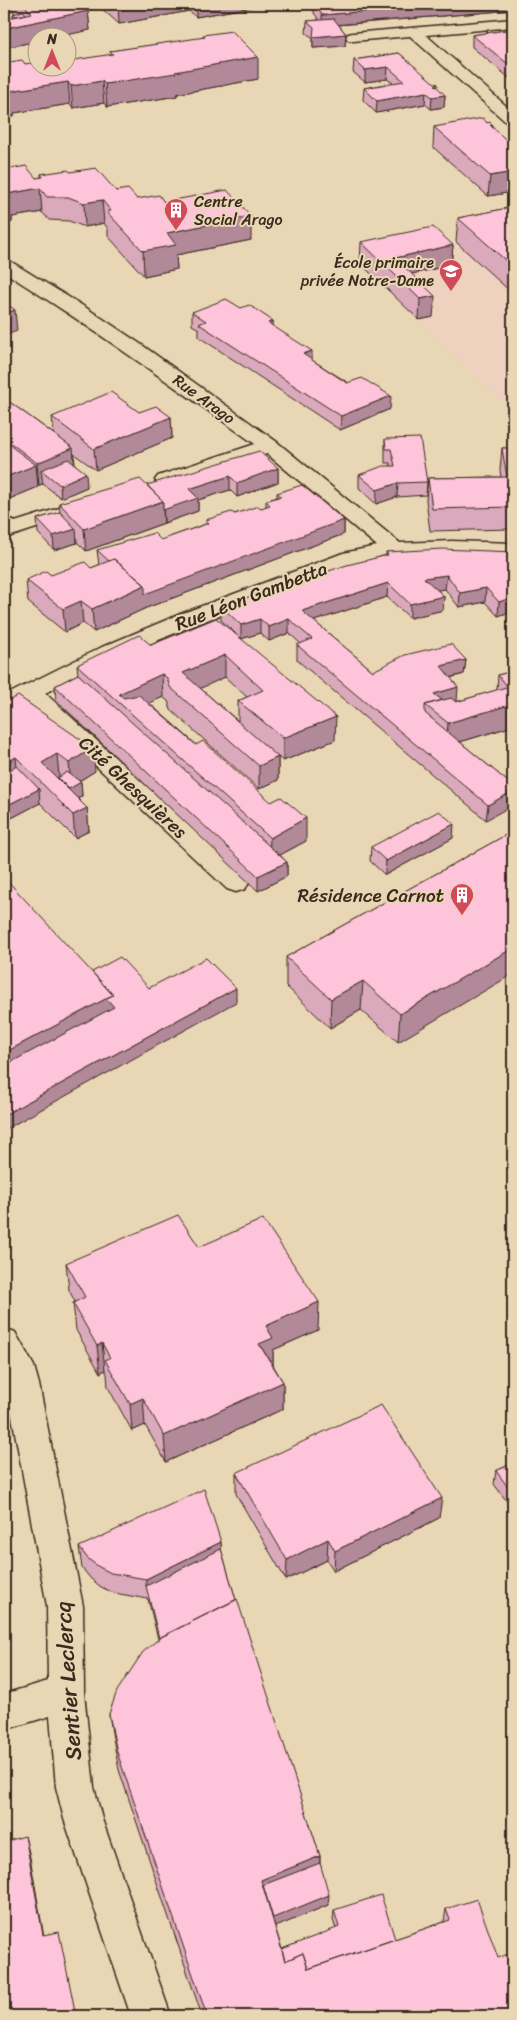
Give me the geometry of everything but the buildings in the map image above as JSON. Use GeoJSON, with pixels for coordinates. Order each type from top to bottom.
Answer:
{"type":"FeatureCollection","features":[{"type":"Feature","properties":{"kind":"street"},"geometry":{"type":"LineString","coordinates":[[353,37],[513,23]]}},
{"type":"Feature","properties":{"kind":"street"},"geometry":{"type":"LineString","coordinates":[[414,32],[513,120]]}},
{"type":"Feature","properties":{"kind":"street","name":"Rue Arago"},"geometry":{"type":"LineString","coordinates":[[4,266],[97,324],[270,446],[394,549]]}},
{"type":"Feature","properties":{"kind":"street"},"geometry":{"type":"LineString","coordinates":[[150,485],[270,446]]}},
{"type":"Feature","properties":{"kind":"street"},"geometry":{"type":"LineString","coordinates":[[4,523],[11,530],[94,503]]}},
{"type":"Feature","properties":{"kind":"street","name":"Rue Léon Gambetta"},"geometry":{"type":"LineString","coordinates":[[4,705],[110,652],[191,618],[351,558],[394,549],[437,546],[513,549]]}},
{"type":"Feature","properties":{"kind":"street","name":"Cité Ghesquières"},"geometry":{"type":"LineString","coordinates":[[29,691],[236,882]]}},
{"type":"Feature","properties":{"kind":"street","name":"Sentier Leclercq"},"geometry":{"type":"LineString","coordinates":[[4,1342],[18,1366],[23,1384],[64,1606],[66,1693],[75,1786],[83,1819],[151,2016]]}},
{"type":"Feature","properties":{"kind":"street"},"geometry":{"type":"LineString","coordinates":[[4,1712],[66,1693]]}},
{"type":"Feature","properties":{"kind":"shaded area","name":"École primaire privée Notre-Dame"},"geometry":{"type":"Polygon","coordinates":[[[513,230],[513,406],[509,407],[360,263],[513,230]]]}},
{"type":"Feature","properties":{"kind":"place","name":"Centre Social Arago"},"geometry":{"type":"Point","coordinates":[176,231]}},
{"type":"Feature","properties":{"kind":"place","name":"École primaire privée Notre-Dame"},"geometry":{"type":"Point","coordinates":[451,292]}},
{"type":"Feature","properties":{"kind":"place","name":"Résidence Carnot"},"geometry":{"type":"Point","coordinates":[462,916]}}]}
